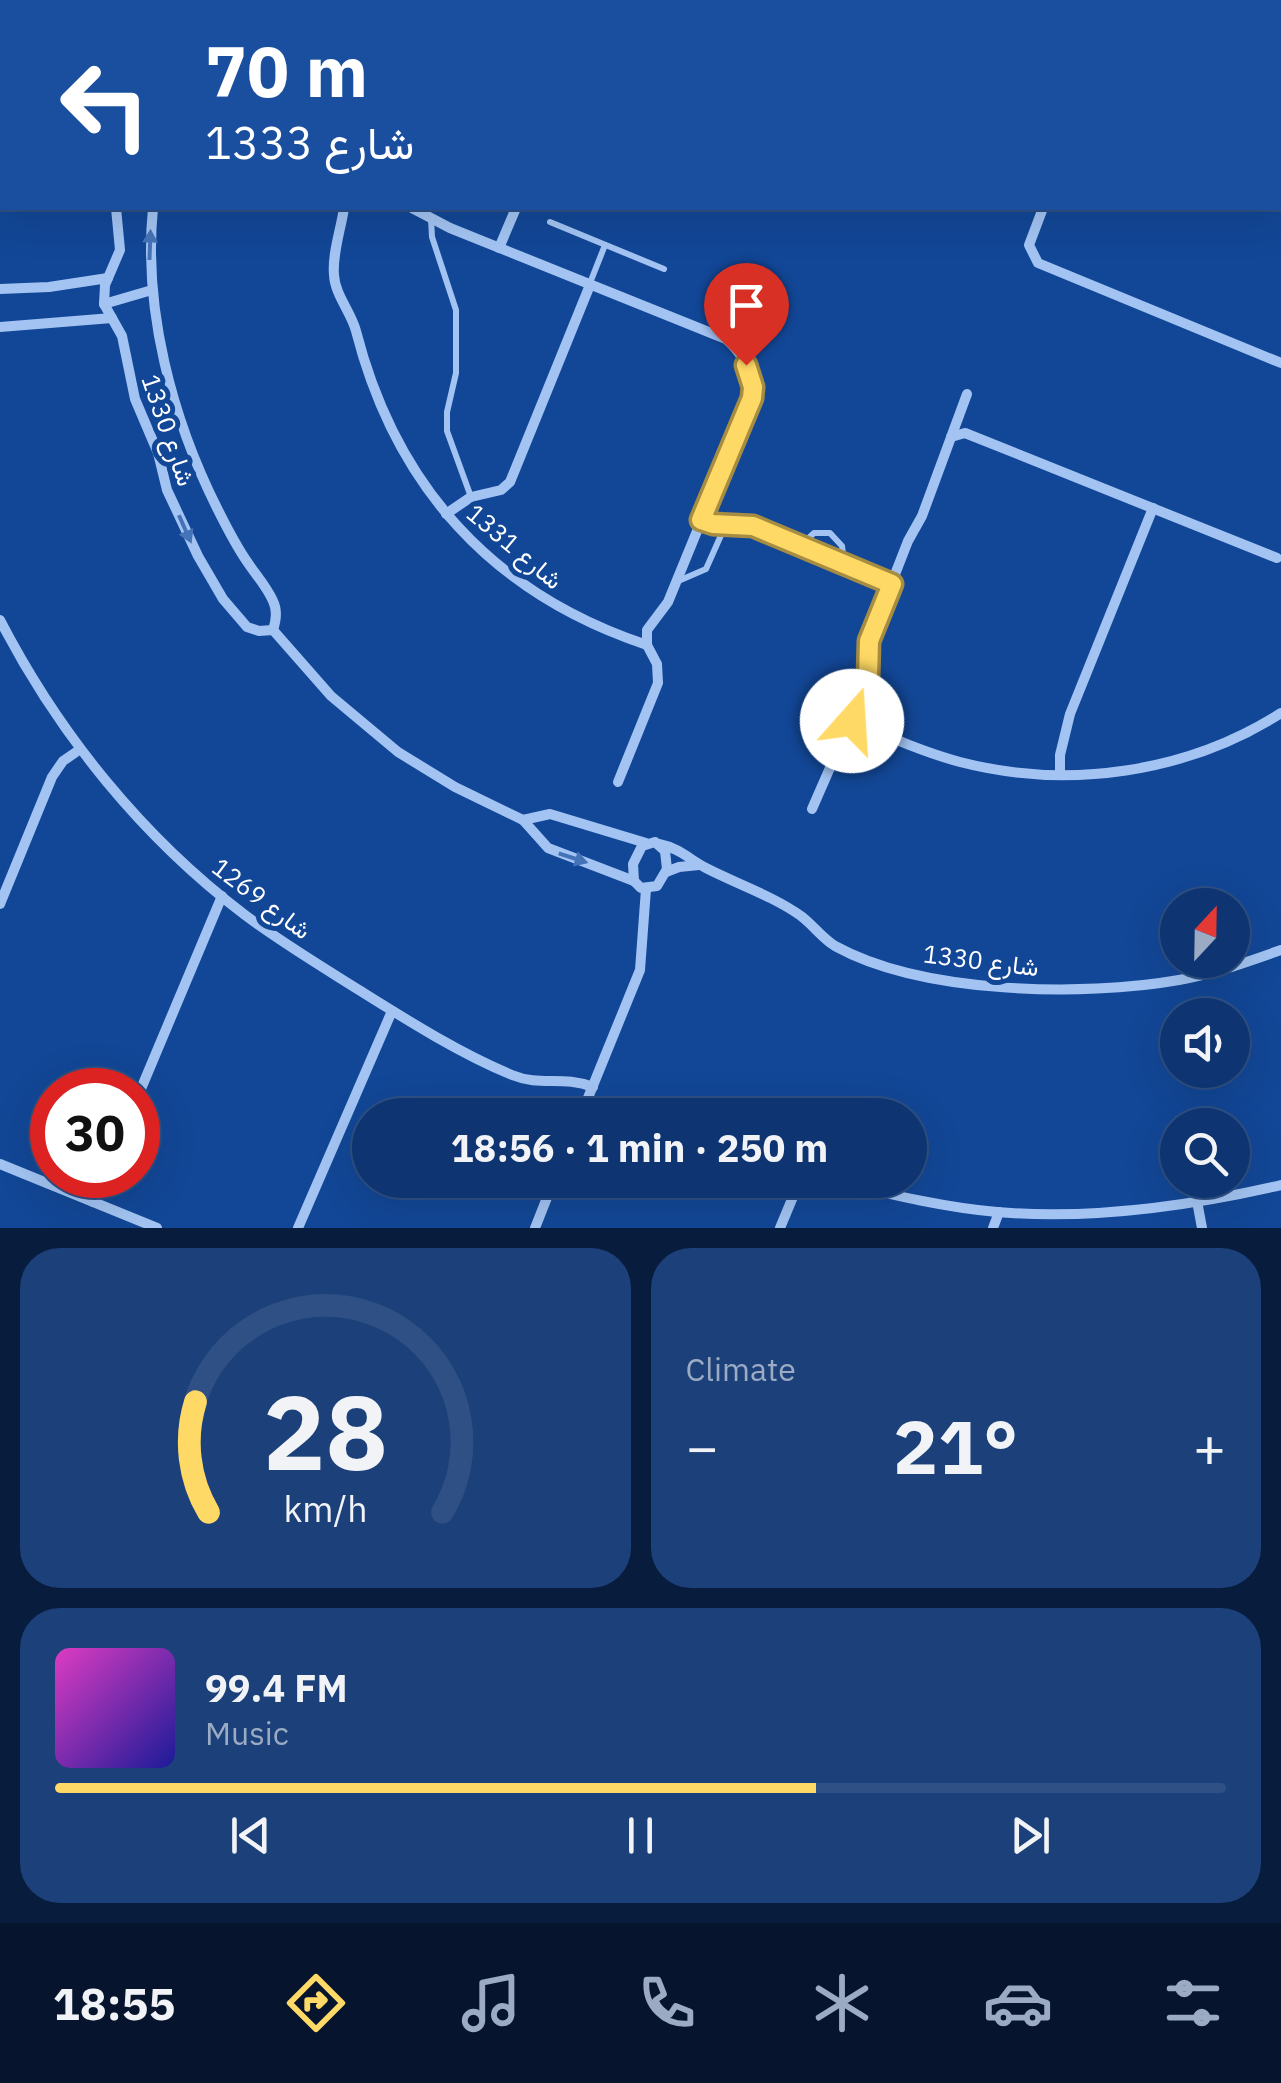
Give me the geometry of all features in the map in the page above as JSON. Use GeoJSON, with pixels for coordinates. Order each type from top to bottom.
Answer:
{"type":"FeatureCollection","features":[{"type":"Feature","properties":{"kind":"street"},"geometry":{"type":"LineString","coordinates":[[116,210],[120,250],[108,278],[104,304],[152,290]]}},
{"type":"Feature","properties":{"kind":"street","name":"شارع 1330"},"geometry":{"type":"LineString","coordinates":[[153,210],[149,248],[152,290],[172,383],[191,448],[229,531],[273,600],[273,630]]}},
{"type":"Feature","properties":{"kind":"street","name":"شارع 1331"},"geometry":{"type":"LineString","coordinates":[[344,210],[334,272],[336,286],[350,314],[371,386],[419,480],[488,556],[550,603],[646,646]]}},
{"type":"Feature","properties":{"kind":"street"},"geometry":{"type":"LineString","coordinates":[[415,210],[499,248],[726,339],[746,365],[752,398],[666,606],[649,625],[646,646],[657,664],[658,683],[618,782]]}},
{"type":"Feature","properties":{"kind":"street"},"geometry":{"type":"LineString","coordinates":[[499,248],[515,210]]}},
{"type":"Feature","properties":{"kind":"street"},"geometry":{"type":"LineString","coordinates":[[1041,210],[1029,245],[1038,262],[1281,363]]}},
{"type":"Feature","properties":{"kind":"street"},"geometry":{"type":"LineString","coordinates":[[0,289],[108,278]]}},
{"type":"Feature","properties":{"kind":"street"},"geometry":{"type":"LineString","coordinates":[[446,514],[471,497],[501,490],[510,482],[590,284]]}},
{"type":"Feature","properties":{"kind":"street","name":"شارع 1330"},"geometry":{"type":"LineString","coordinates":[[104,304],[122,336],[135,399],[158,453],[168,490],[198,556],[241,623],[260,632],[273,630]]}},
{"type":"Feature","properties":{"kind":"street"},"geometry":{"type":"LineString","coordinates":[[0,326],[112,318]]}},
{"type":"Feature","properties":{"kind":"street"},"geometry":{"type":"LineString","coordinates":[[812,809],[852,721],[868,678],[869,641],[922,516],[967,394]]}},
{"type":"Feature","properties":{"kind":"street"},"geometry":{"type":"LineString","coordinates":[[951,437],[965,433],[1280,556]]}},
{"type":"Feature","properties":{"kind":"street"},"geometry":{"type":"LineString","coordinates":[[1060,775],[1060,755],[1070,714],[1153,508]]}},
{"type":"Feature","properties":{"kind":"street"},"geometry":{"type":"LineString","coordinates":[[701,520],[746,524],[892,584]]}},
{"type":"Feature","properties":{"kind":"street","name":"شارع 1269"},"geometry":{"type":"LineString","coordinates":[[0,620],[79,750],[136,813],[222,896],[267,931],[392,1011],[521,1078],[571,1079],[592,1087]]}},
{"type":"Feature","properties":{"kind":"street","name":"شارع 1330"},"geometry":{"type":"LineString","coordinates":[[273,630],[331,696],[375,734],[455,787],[523,820],[548,848],[634,880]]}},
{"type":"Feature","properties":{"kind":"street"},"geometry":{"type":"LineString","coordinates":[[852,721],[958,762],[1011,772],[1060,775],[1120,772],[1173,760],[1244,735],[1281,713]]}},
{"type":"Feature","properties":{"kind":"street"},"geometry":{"type":"LineString","coordinates":[[0,904],[52,777],[63,761],[79,750]]}},
{"type":"Feature","properties":{"kind":"street","name":"شارع 1330"},"geometry":{"type":"LineString","coordinates":[[523,820],[550,814],[646,843]]}},
{"type":"Feature","properties":{"kind":"street"},"geometry":{"type":"LineString","coordinates":[[646,843],[659,844],[667,856],[666,872],[658,886],[646,889],[634,880],[634,858],[646,843]]}},
{"type":"Feature","properties":{"kind":"street","name":"شارع 1330"},"geometry":{"type":"LineString","coordinates":[[659,844],[678,849],[700,865],[799,915],[842,949],[895,968],[961,982],[1028,988],[1155,984],[1208,974],[1281,950]]}},
{"type":"Feature","properties":{"kind":"street"},"geometry":{"type":"LineString","coordinates":[[666,872],[679,866],[700,865]]}},
{"type":"Feature","properties":{"kind":"street"},"geometry":{"type":"LineString","coordinates":[[588,1098],[640,970],[646,889]]}},
{"type":"Feature","properties":{"kind":"street"},"geometry":{"type":"LineString","coordinates":[[150,1068],[222,896]]}},
{"type":"Feature","properties":{"kind":"street"},"geometry":{"type":"LineString","coordinates":[[298,1228],[392,1011]]}},
{"type":"Feature","properties":{"kind":"street"},"geometry":{"type":"LineString","coordinates":[[0,1164],[157,1228]]}},
{"type":"Feature","properties":{"kind":"street"},"geometry":{"type":"LineString","coordinates":[[907,1198],[999,1212],[1085,1213],[1197,1201],[1281,1185]]}},
{"type":"Feature","properties":{"kind":"street"},"geometry":{"type":"LineString","coordinates":[[93,1202],[95,1198]]}},
{"type":"Feature","properties":{"kind":"street"},"geometry":{"type":"LineString","coordinates":[[535,1228],[547,1198]]}},
{"type":"Feature","properties":{"kind":"street"},"geometry":{"type":"LineString","coordinates":[[780,1228],[792,1198]]}},
{"type":"Feature","properties":{"kind":"street"},"geometry":{"type":"LineString","coordinates":[[1197,1201],[1202,1228]]}},
{"type":"Feature","properties":{"kind":"street"},"geometry":{"type":"LineString","coordinates":[[993,1228],[999,1212]]}},
{"type":"Feature","properties":{"kind":"lane"},"geometry":{"type":"LineString","coordinates":[[431,219],[432,237],[456,310],[456,373],[446,412],[447,431],[471,497]]}},
{"type":"Feature","properties":{"kind":"lane"},"geometry":{"type":"LineString","coordinates":[[550,222],[664,269]]}},
{"type":"Feature","properties":{"kind":"lane"},"geometry":{"type":"LineString","coordinates":[[590,284],[605,245]]}},
{"type":"Feature","properties":{"kind":"lane"},"geometry":{"type":"LineString","coordinates":[[676,582],[706,569],[726,524]]}},
{"type":"Feature","properties":{"kind":"lane"},"geometry":{"type":"LineString","coordinates":[[801,545],[814,533],[830,534],[842,546],[844,562]]}},
{"type":"Feature","properties":{"kind":"route"},"geometry":{"type":"LineString","coordinates":[[746,365],[752,398],[701,520],[753,526],[892,584],[869,641],[867,684],[852,721]]}}]}
